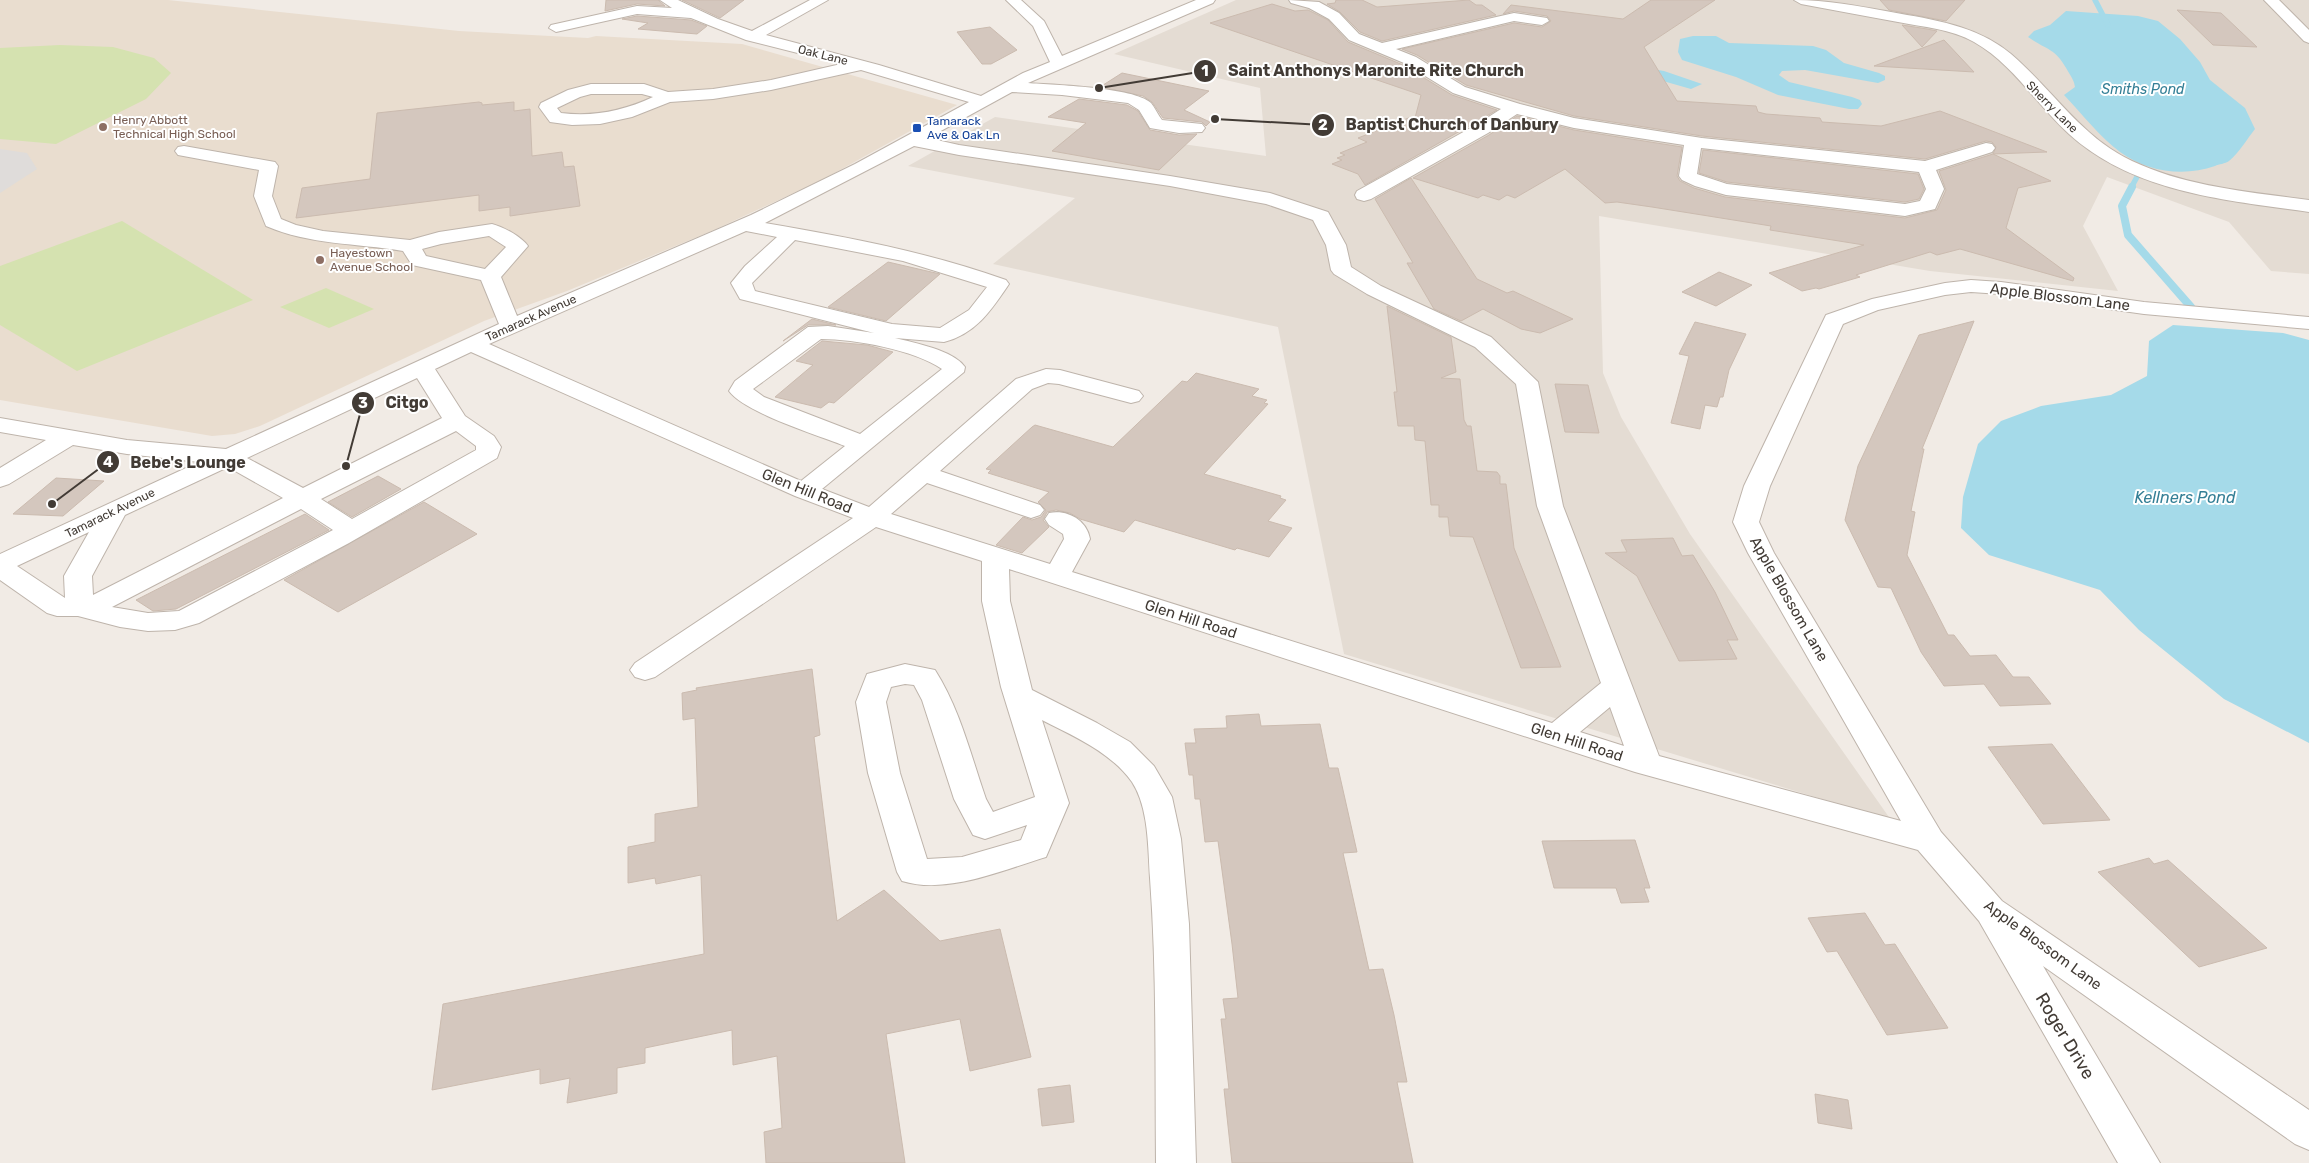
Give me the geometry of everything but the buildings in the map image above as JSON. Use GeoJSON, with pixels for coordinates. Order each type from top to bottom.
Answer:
{"type":"FeatureCollection","features":[{"type":"Feature","properties":{"kind":"street","name":"Oak Lane"},"geometry":{"type":"LineString","coordinates":[[667,0],[691,14],[752,38],[860,65],[982,101]]}},
{"type":"Feature","properties":{"kind":"street"},"geometry":{"type":"LineString","coordinates":[[752,38],[821,0]]}},
{"type":"Feature","properties":{"kind":"street"},"geometry":{"type":"LineString","coordinates":[[1013,0],[1038,24],[1058,63]]}},
{"type":"Feature","properties":{"kind":"street","name":"Tamarack Avenue"},"geometry":{"type":"LineString","coordinates":[[0,565],[422,366],[744,225],[861,168],[1008,87],[1058,63],[1208,0]]}},
{"type":"Feature","properties":{"kind":"street"},"geometry":{"type":"LineString","coordinates":[[1296,0],[1314,5],[1334,16],[1354,37],[1410,60],[1458,90],[1514,108],[1574,122],[1693,142],[1926,167],[1986,148]]}},
{"type":"Feature","properties":{"kind":"street","name":"Sherry Lane"},"geometry":{"type":"LineString","coordinates":[[1801,0],[1925,23],[1978,39],[2002,55],[2075,131],[2096,148],[2118,162],[2144,173],[2180,184],[2309,206]]}},
{"type":"Feature","properties":{"kind":"street"},"geometry":{"type":"LineString","coordinates":[[2271,0],[2309,38]]}},
{"type":"Feature","properties":{"kind":"street"},"geometry":{"type":"LineString","coordinates":[[556,28],[637,10],[691,14]]}},
{"type":"Feature","properties":{"kind":"street"},"geometry":{"type":"LineString","coordinates":[[1382,48],[1443,32],[1514,17],[1542,21]]}},
{"type":"Feature","properties":{"kind":"street"},"geometry":{"type":"LineString","coordinates":[[667,97],[644,90],[591,89],[574,93],[547,107],[556,118],[582,122],[622,116],[667,97],[713,94],[771,85],[860,65]]}},
{"type":"Feature","properties":{"kind":"street"},"geometry":{"type":"LineString","coordinates":[[1008,87],[1062,90],[1132,99],[1145,107],[1156,124],[1179,128],[1196,128]]}},
{"type":"Feature","properties":{"kind":"street"},"geometry":{"type":"LineString","coordinates":[[1364,195],[1482,129],[1514,108]]}},
{"type":"Feature","properties":{"kind":"street"},"geometry":{"type":"LineString","coordinates":[[911,140],[959,150],[1170,181],[1270,199],[1322,216],[1336,245],[1342,270],[1374,290],[1483,342],[1527,382],[1550,506],[1646,764]]}},
{"type":"Feature","properties":{"kind":"street"},"geometry":{"type":"LineString","coordinates":[[1693,142],[1688,176],[1700,182],[1726,188],[1905,210],[1928,205],[1935,189],[1926,167]]}},
{"type":"Feature","properties":{"kind":"street"},"geometry":{"type":"LineString","coordinates":[[184,150],[269,166],[263,196],[264,202],[273,222],[290,231],[313,236],[386,242],[410,246],[439,238],[492,230],[518,246],[490,276]]}},
{"type":"Feature","properties":{"kind":"street"},"geometry":{"type":"LineString","coordinates":[[744,225],[790,233],[947,266],[999,284],[977,315],[944,335],[892,332],[747,295],[740,283],[751,269],[781,246],[790,233]]}},
{"type":"Feature","properties":{"kind":"street"},"geometry":{"type":"LineString","coordinates":[[410,246],[419,261],[490,276]]}},
{"type":"Feature","properties":{"kind":"street"},"geometry":{"type":"LineString","coordinates":[[490,276],[510,327]]}},
{"type":"Feature","properties":{"kind":"street","name":"Apple Blossom Lane"},"geometry":{"type":"LineString","coordinates":[[2309,323],[2144,308],[2001,288],[1971,286],[1944,289],[1872,305],[1834,320],[1757,486],[1746,522],[1761,553],[1929,841],[1990,910],[2309,1132]]}},
{"type":"Feature","properties":{"kind":"street"},"geometry":{"type":"LineString","coordinates":[[804,491],[863,444],[953,372],[954,367],[933,356],[902,347],[829,331],[816,332],[748,382],[741,390],[756,402],[863,444]]}},
{"type":"Feature","properties":{"kind":"street","name":"Glen Hill Road"},"geometry":{"type":"LineString","coordinates":[[472,344],[804,491],[873,517],[1646,764],[1929,841]]}},
{"type":"Feature","properties":{"kind":"street"},"geometry":{"type":"LineString","coordinates":[[79,607],[137,623],[172,622],[223,600],[488,453],[489,447],[485,441],[455,420],[450,408],[436,392],[422,366]]}},
{"type":"Feature","properties":{"kind":"street"},"geometry":{"type":"LineString","coordinates":[[645,670],[873,517],[1024,384],[1033,379],[1046,376],[1060,377],[1132,396]]}},
{"type":"Feature","properties":{"kind":"street"},"geometry":{"type":"LineString","coordinates":[[0,565],[57,607],[79,607],[101,602],[302,498],[445,428],[455,420]]}},
{"type":"Feature","properties":{"kind":"street"},"geometry":{"type":"LineString","coordinates":[[5,430],[69,437],[127,447],[228,457],[302,498],[351,530]]}},
{"type":"Feature","properties":{"kind":"street"},"geometry":{"type":"LineString","coordinates":[[0,479],[69,437]]}},
{"type":"Feature","properties":{"kind":"street"},"geometry":{"type":"LineString","coordinates":[[922,473],[1031,510]]}},
{"type":"Feature","properties":{"kind":"street"},"geometry":{"type":"LineString","coordinates":[[79,607],[78,576],[115,510]]}},
{"type":"Feature","properties":{"kind":"street"},"geometry":{"type":"LineString","coordinates":[[1056,576],[1077,539],[1076,532],[1058,519]]}},
{"type":"Feature","properties":{"kind":"street"},"geometry":{"type":"LineString","coordinates":[[995,556],[996,601],[1018,695],[1053,803],[1034,848],[962,870],[914,872],[884,774],[871,702],[878,681],[905,674],[925,677],[937,700],[970,799],[986,827],[1053,803]]}},
{"type":"Feature","properties":{"kind":"street"},"geometry":{"type":"LineString","coordinates":[[1557,736],[1616,685]]}},
{"type":"Feature","properties":{"kind":"street"},"geometry":{"type":"LineString","coordinates":[[1018,695],[1086,730],[1119,750],[1143,774],[1156,797],[1164,839],[1171,924],[1176,1163]]}},
{"type":"Feature","properties":{"kind":"street","name":"Roger Drive"},"geometry":{"type":"LineString","coordinates":[[1990,910],[2140,1163]]}},
{"type":"Feature","properties":{"kind":"shaded area","name":"Hayestown Avenue School"},"geometry":{"type":"Polygon","coordinates":[[[0,0],[168,0],[459,31],[742,44],[957,105],[822,180],[714,230],[567,291],[484,321],[260,426],[235,434],[212,436],[0,400],[0,0]]]}},
{"type":"Feature","properties":{"kind":"shaded area"},"geometry":{"type":"Polygon","coordinates":[[[1236,0],[2309,0],[2309,274],[2271,271],[2229,222],[2107,177],[2083,226],[2118,291],[1930,271],[1599,216],[1603,373],[1621,417],[1690,534],[1891,820],[1344,654],[1278,327],[993,264],[1075,198],[908,166],[995,117],[1266,156],[1260,88],[1114,54],[1236,0]]]}},
{"type":"Feature","properties":{"kind":"shaded area"},"geometry":{"type":"Polygon","coordinates":[[[0,149],[27,153],[37,169],[0,193],[0,149]]]}},
{"type":"Feature","properties":{"kind":"green space"},"geometry":{"type":"Polygon","coordinates":[[[60,45],[113,47],[154,58],[171,73],[146,99],[56,144],[0,139],[0,48],[60,45]]]}},
{"type":"Feature","properties":{"kind":"green space"},"geometry":{"type":"Polygon","coordinates":[[[122,221],[253,300],[77,371],[0,325],[0,266],[122,221]]]}},
{"type":"Feature","properties":{"kind":"green space"},"geometry":{"type":"Polygon","coordinates":[[[326,288],[374,309],[329,328],[280,307],[326,288]]]}},
{"type":"Feature","properties":{"kind":"water","name":"Smiths Pond"},"geometry":{"type":"Polygon","coordinates":[[[2066,11],[2138,16],[2158,21],[2180,39],[2200,62],[2210,80],[2245,108],[2255,129],[2233,158],[2224,163],[2203,169],[2178,172],[2166,171],[2131,159],[2105,139],[2064,95],[2075,87],[2072,78],[2056,54],[2028,37],[2034,31],[2050,25],[2066,11]]]}},
{"type":"Feature","properties":{"kind":"water"},"geometry":{"type":"Polygon","coordinates":[[[1693,36],[1716,36],[1729,43],[1813,46],[1826,50],[1844,63],[1879,73],[1885,76],[1885,80],[1878,83],[1805,70],[1782,71],[1779,75],[1789,82],[1860,100],[1862,104],[1858,109],[1849,109],[1778,95],[1736,77],[1682,60],[1678,52],[1680,39],[1693,36]]]}},
{"type":"Feature","properties":{"kind":"water"},"geometry":{"type":"Polygon","coordinates":[[[1658,70],[1702,84],[1691,89],[1663,81],[1657,72],[1658,70]]]}},
{"type":"Feature","properties":{"kind":"water","name":"Kellners Pond"},"geometry":{"type":"Polygon","coordinates":[[[2173,325],[2283,333],[2309,340],[2309,743],[2224,699],[2139,630],[2100,590],[1989,555],[1961,528],[1963,497],[1978,444],[2001,421],[2041,406],[2111,395],[2147,376],[2149,341],[2173,325]]]}},
{"type":"Feature","properties":{"kind":"waterway"},"geometry":{"type":"LineString","coordinates":[[2095,0],[2108,25]]}},
{"type":"Feature","properties":{"kind":"waterway"},"geometry":{"type":"LineString","coordinates":[[2131,188],[2138,175]]}},
{"type":"Feature","properties":{"kind":"waterway"},"geometry":{"type":"LineString","coordinates":[[2132,187],[2122,206],[2128,235],[2191,307]]}},
{"type":"Feature","properties":{"kind":"place","name":"Saint Anthonys Maronite Rite Church"},"geometry":{"type":"Point","coordinates":[1099,88]}},
{"type":"Feature","properties":{"kind":"place","name":"Baptist Church of Danbury"},"geometry":{"type":"Point","coordinates":[1215,119]}},
{"type":"Feature","properties":{"kind":"place","name":"Henry Abbott Technical High School"},"geometry":{"type":"Point","coordinates":[103,127]}},
{"type":"Feature","properties":{"kind":"place","name":"Tamarack Ave & Oak Ln"},"geometry":{"type":"Point","coordinates":[917,128]}},
{"type":"Feature","properties":{"kind":"place","name":"Hayestown Avenue School"},"geometry":{"type":"Point","coordinates":[320,260]}},
{"type":"Feature","properties":{"kind":"place","name":"Citgo"},"geometry":{"type":"Point","coordinates":[346,466]}},
{"type":"Feature","properties":{"kind":"place","name":"Bebe's Lounge"},"geometry":{"type":"Point","coordinates":[52,504]}}]}
